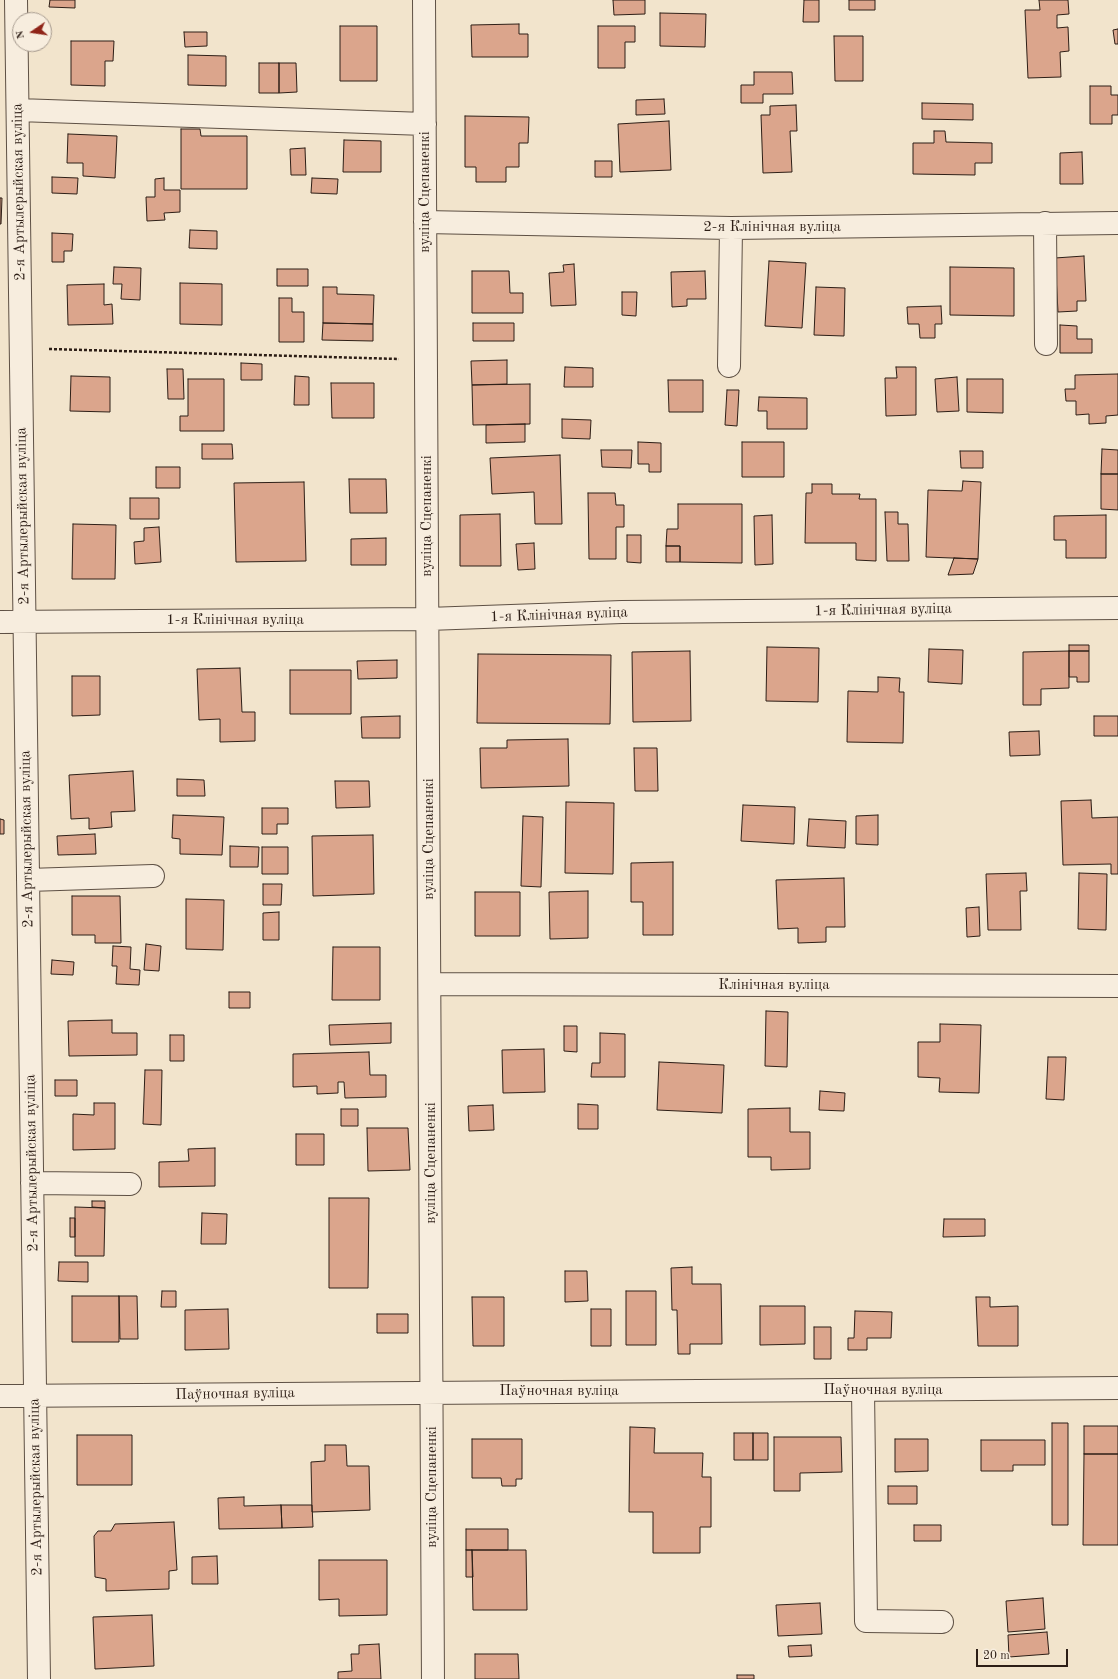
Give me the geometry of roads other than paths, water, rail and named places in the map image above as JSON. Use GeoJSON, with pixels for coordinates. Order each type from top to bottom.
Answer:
{"type":"FeatureCollection","features":[{"type":"Feature","properties":{"kind":"street","name":"2-я Артылерыйская вуліца"},"geometry":{"type":"LineString","coordinates":[[16,0],[18,110],[10,238],[21,348],[38,1679]]}},
{"type":"Feature","properties":{"kind":"street","name":"вуліца Сцепаненкі"},"geometry":{"type":"LineString","coordinates":[[424,0],[433,1679]]}},
{"type":"Feature","properties":{"kind":"street"},"geometry":{"type":"LineString","coordinates":[[18,110],[425,124]]}},
{"type":"Feature","properties":{"kind":"street","name":"2-я Клінічная вуліца"},"geometry":{"type":"LineString","coordinates":[[425,222],[731,228],[1118,222]]}},
{"type":"Feature","properties":{"kind":"street"},"geometry":{"type":"LineString","coordinates":[[1045,223],[1046,344]]}},
{"type":"Feature","properties":{"kind":"street"},"geometry":{"type":"LineString","coordinates":[[729,366],[731,228]]}},
{"type":"Feature","properties":{"kind":"street","name":"1-я Клінічная вуліца"},"geometry":{"type":"LineString","coordinates":[[0,622],[428,619],[622,612],[1118,608]]}},
{"type":"Feature","properties":{"kind":"street"},"geometry":{"type":"LineString","coordinates":[[28,880],[153,876]]}},
{"type":"Feature","properties":{"kind":"street","name":"Клінічная вуліца"},"geometry":{"type":"LineString","coordinates":[[430,984],[1118,986]]}},
{"type":"Feature","properties":{"kind":"street"},"geometry":{"type":"LineString","coordinates":[[32,1183],[130,1184]]}},
{"type":"Feature","properties":{"kind":"street","name":"Паўночная вуліца"},"geometry":{"type":"LineString","coordinates":[[0,1396],[1118,1388]]}},
{"type":"Feature","properties":{"kind":"street"},"geometry":{"type":"LineString","coordinates":[[863,1390],[866,1621],[942,1622]]}}]}
